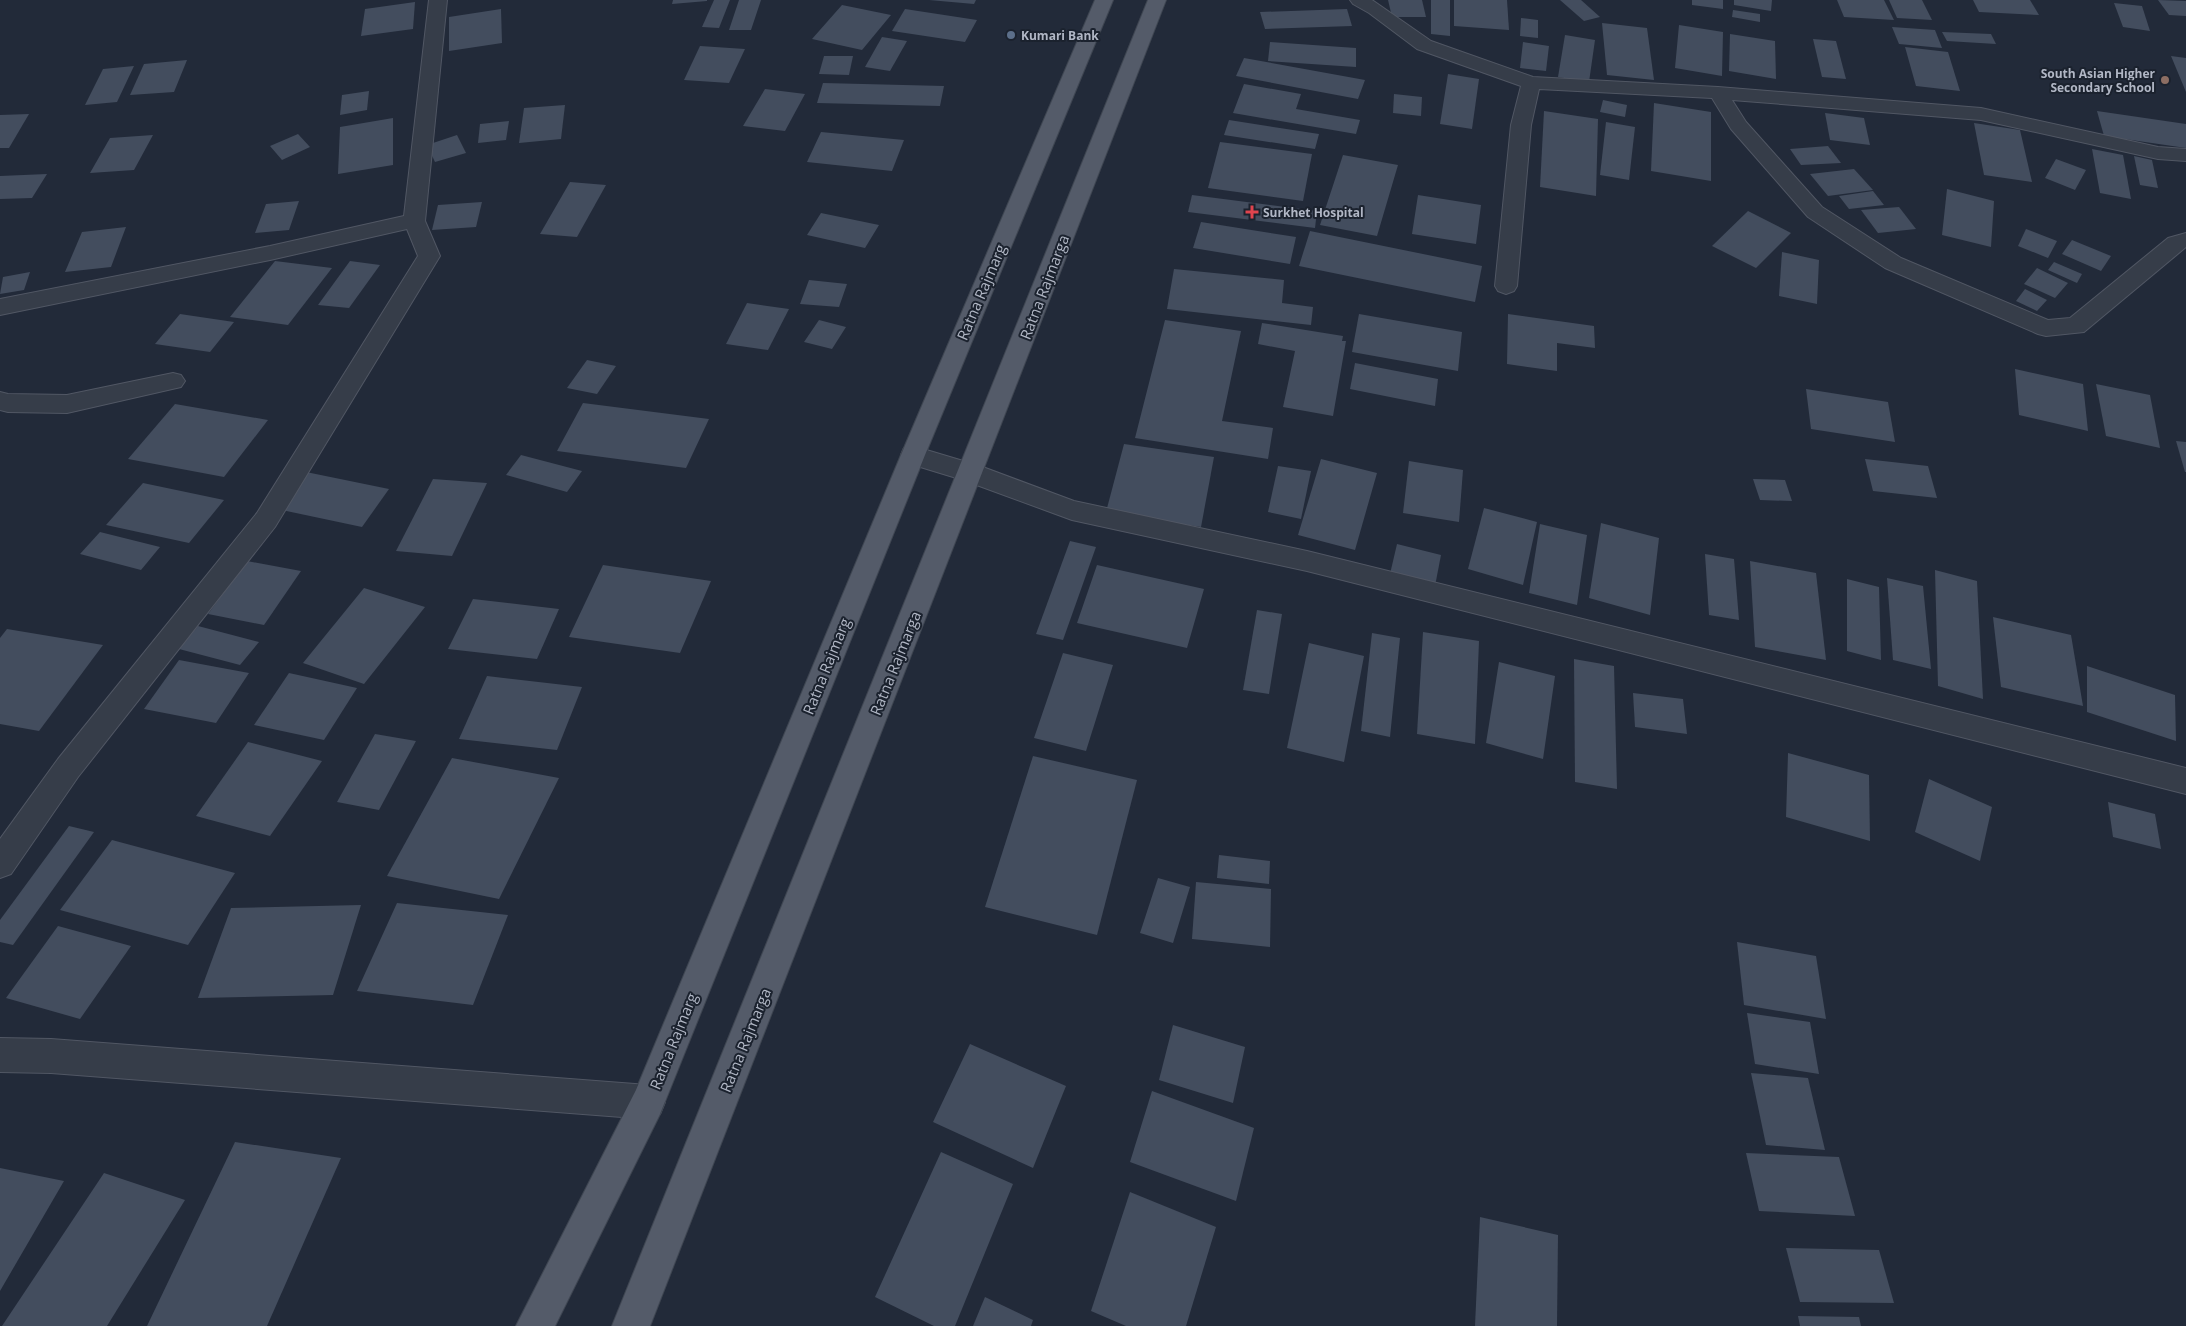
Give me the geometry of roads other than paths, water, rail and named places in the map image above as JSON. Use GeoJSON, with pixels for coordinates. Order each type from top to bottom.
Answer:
{"type":"FeatureCollection","features":[{"type":"Feature","properties":{"kind":"main road","name":"Ratna Rajmarg"},"geometry":{"type":"LineString","coordinates":[[534,1326],[648,1102],[913,455],[1104,0]]}},
{"type":"Feature","properties":{"kind":"main road","name":"Ratna Rajmarga"},"geometry":{"type":"LineString","coordinates":[[630,1326],[1158,0]]}},
{"type":"Feature","properties":{"kind":"street"},"geometry":{"type":"LineString","coordinates":[[0,864],[68,768],[266,520],[429,256],[414,221],[438,0]]}},
{"type":"Feature","properties":{"kind":"street"},"geometry":{"type":"LineString","coordinates":[[1359,0],[1375,9],[1424,45],[1531,83],[1718,93],[1981,114],[2158,153],[2186,155]]}},
{"type":"Feature","properties":{"kind":"street"},"geometry":{"type":"LineString","coordinates":[[1506,286],[1521,125],[1531,83]]}},
{"type":"Feature","properties":{"kind":"street"},"geometry":{"type":"LineString","coordinates":[[1718,93],[1738,125],[1815,212],[1893,263],[2046,328],[2076,326],[2176,243],[2186,240]]}},
{"type":"Feature","properties":{"kind":"street"},"geometry":{"type":"LineString","coordinates":[[0,307],[270,253],[414,221]]}},
{"type":"Feature","properties":{"kind":"street"},"geometry":{"type":"LineString","coordinates":[[0,401],[8,403],[68,404],[173,381]]}},
{"type":"Feature","properties":{"kind":"street"},"geometry":{"type":"LineString","coordinates":[[913,455],[971,473],[1072,510],[1307,561],[2186,781]]}},
{"type":"Feature","properties":{"kind":"street"},"geometry":{"type":"LineString","coordinates":[[0,1055],[51,1056],[648,1102]]}},
{"type":"Feature","properties":{"kind":"place","name":"Kumari Bank"},"geometry":{"type":"Point","coordinates":[1011,35]}},
{"type":"Feature","properties":{"kind":"place","name":"South Asian Higher Secondary School"},"geometry":{"type":"Point","coordinates":[2165,80]}},
{"type":"Feature","properties":{"kind":"place","name":"Surkhet Hospital"},"geometry":{"type":"Point","coordinates":[1252,212]}}]}
